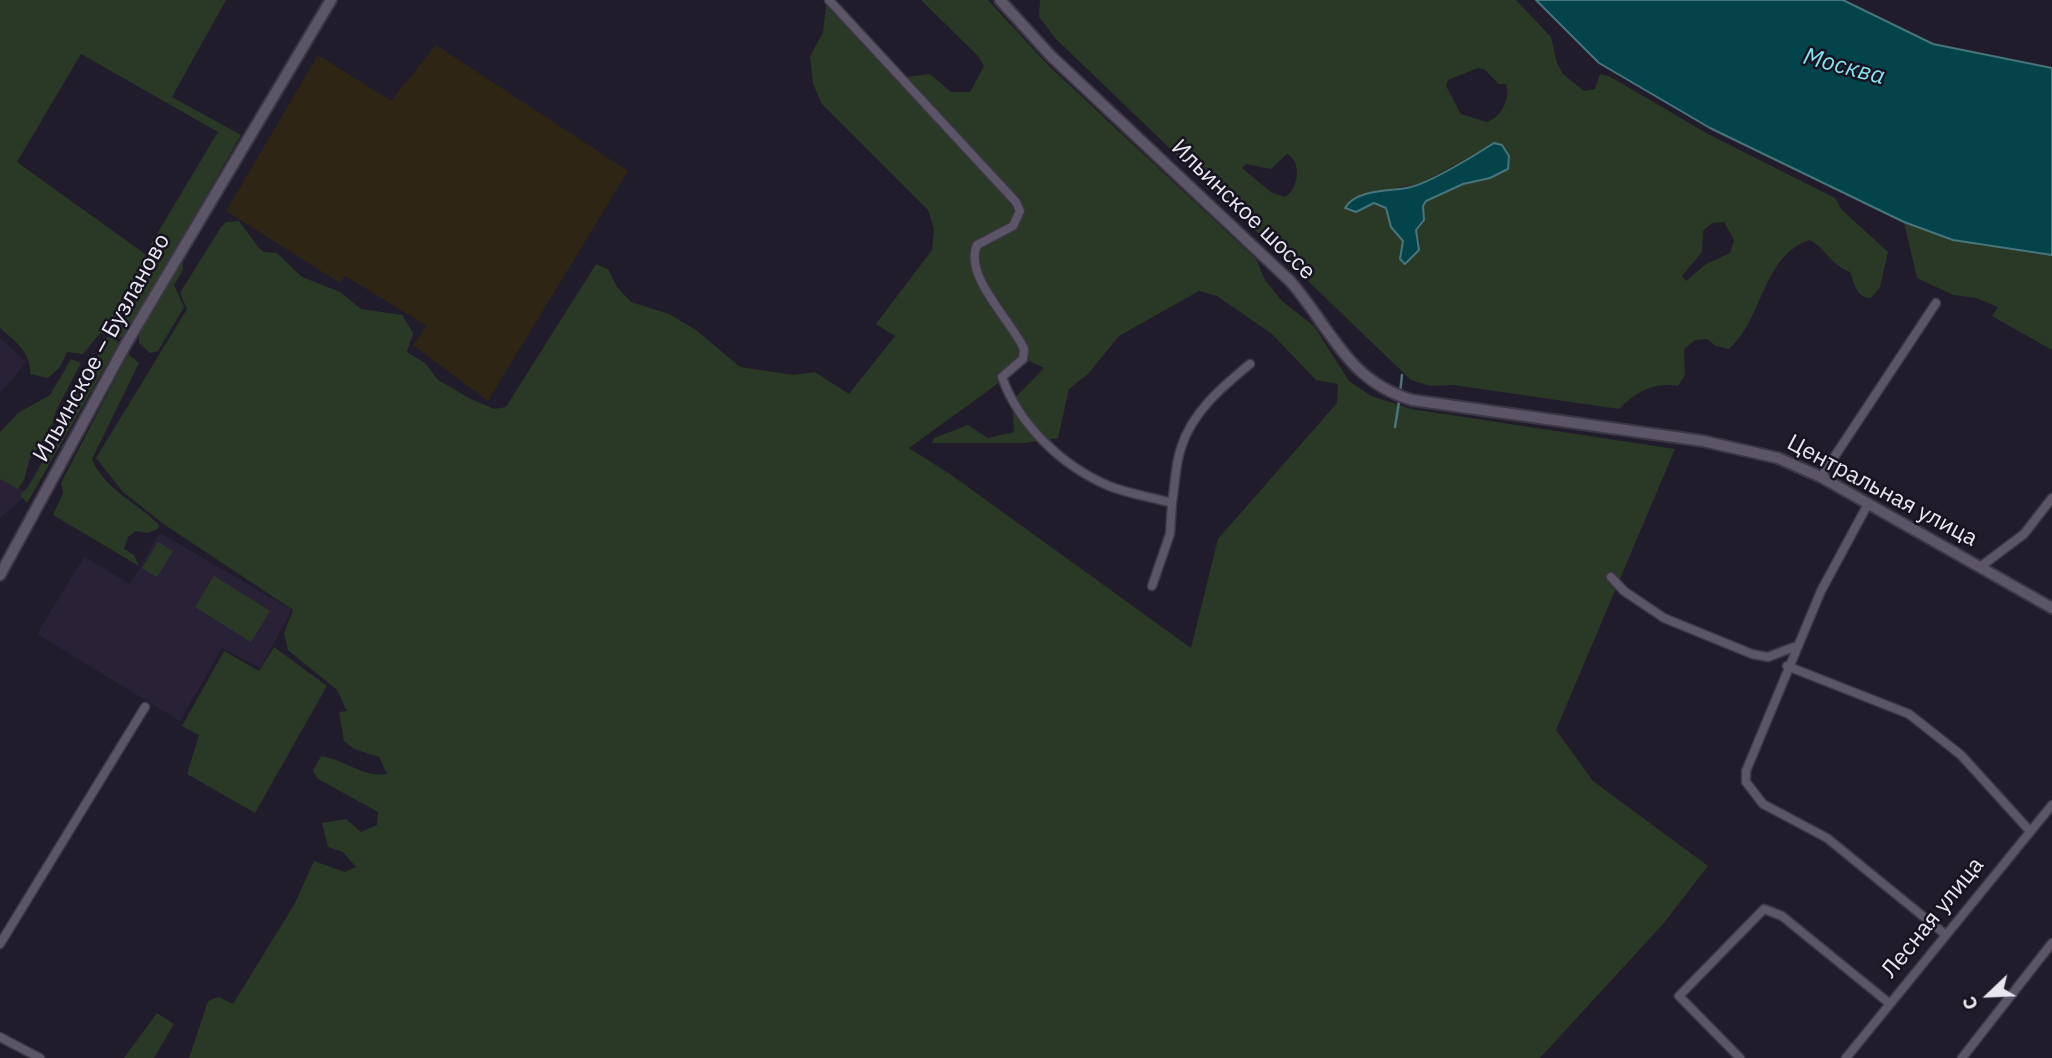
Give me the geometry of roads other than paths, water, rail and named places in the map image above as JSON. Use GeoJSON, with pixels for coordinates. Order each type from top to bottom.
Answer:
{"type":"FeatureCollection","features":[{"type":"Feature","properties":{"kind":"main road","name":"Ильинское – Бузланово"},"geometry":{"type":"LineString","coordinates":[[0,575],[126,344],[331,0]]}},
{"type":"Feature","properties":{"kind":"main road","name":"Ильинское шоссе"},"geometry":{"type":"LineString","coordinates":[[1000,0],[1051,56],[1290,281],[1310,304],[1353,367],[1378,387],[1412,400],[1641,433]]}},
{"type":"Feature","properties":{"kind":"main road","name":"Центральная улица"},"geometry":{"type":"LineString","coordinates":[[1641,433],[1762,453],[1821,477],[2052,608]]}},
{"type":"Feature","properties":{"kind":"street"},"geometry":{"type":"LineString","coordinates":[[829,0],[1016,202],[1020,211],[1013,226],[976,245],[974,264],[983,286],[1024,349],[1023,359],[1002,377],[1009,397],[1055,453],[1109,486],[1172,503]]}},
{"type":"Feature","properties":{"kind":"street"},"geometry":{"type":"LineString","coordinates":[[1821,477],[1936,303]]}},
{"type":"Feature","properties":{"kind":"street"},"geometry":{"type":"LineString","coordinates":[[1152,586],[1170,534],[1180,449],[1195,419],[1220,389],[1250,364]]}},
{"type":"Feature","properties":{"kind":"street"},"geometry":{"type":"LineString","coordinates":[[1980,567],[2024,534],[2052,498]]}},
{"type":"Feature","properties":{"kind":"street"},"geometry":{"type":"LineString","coordinates":[[1868,504],[1821,591],[1787,666],[1746,771],[1746,782],[1763,804],[1827,838],[1946,935]]}},
{"type":"Feature","properties":{"kind":"street"},"geometry":{"type":"LineString","coordinates":[[1611,577],[1624,591],[1664,618],[1752,654],[1769,657],[1785,653],[1797,646]]}},
{"type":"Feature","properties":{"kind":"street"},"geometry":{"type":"LineString","coordinates":[[1787,666],[1909,715],[1961,755],[2029,830]]}},
{"type":"Feature","properties":{"kind":"street"},"geometry":{"type":"LineString","coordinates":[[0,944],[145,707]]}},
{"type":"Feature","properties":{"kind":"street","name":"Лесная улица"},"geometry":{"type":"LineString","coordinates":[[1846,1058],[2052,805]]}},
{"type":"Feature","properties":{"kind":"street"},"geometry":{"type":"LineString","coordinates":[[1740,1058],[1679,996],[1764,909],[1782,916],[1889,1003]]}},
{"type":"Feature","properties":{"kind":"street"},"geometry":{"type":"LineString","coordinates":[[1962,1058],[2052,943]]}},
{"type":"Feature","properties":{"kind":"street"},"geometry":{"type":"LineString","coordinates":[[0,1037],[40,1058]]}},
{"type":"Feature","properties":{"kind":"water","name":"Москва"},"geometry":{"type":"Polygon","coordinates":[[[1536,0],[1843,0],[1933,44],[2052,68],[2052,255],[1953,240],[1904,222],[1710,128],[1599,63],[1536,0]]]}},
{"type":"Feature","properties":{"kind":"water"},"geometry":{"type":"Polygon","coordinates":[[[1494,143],[1502,145],[1509,156],[1508,169],[1490,178],[1463,184],[1426,201],[1423,206],[1424,220],[1416,230],[1419,250],[1405,264],[1400,259],[1403,241],[1391,227],[1386,208],[1374,203],[1356,212],[1345,208],[1366,194],[1411,187],[1430,180],[1494,143]]]}},
{"type":"Feature","properties":{"kind":"waterway"},"geometry":{"type":"LineString","coordinates":[[1400,393],[1402,375]]}},
{"type":"Feature","properties":{"kind":"waterway"},"geometry":{"type":"LineString","coordinates":[[1395,427],[1399,402]]}}]}
